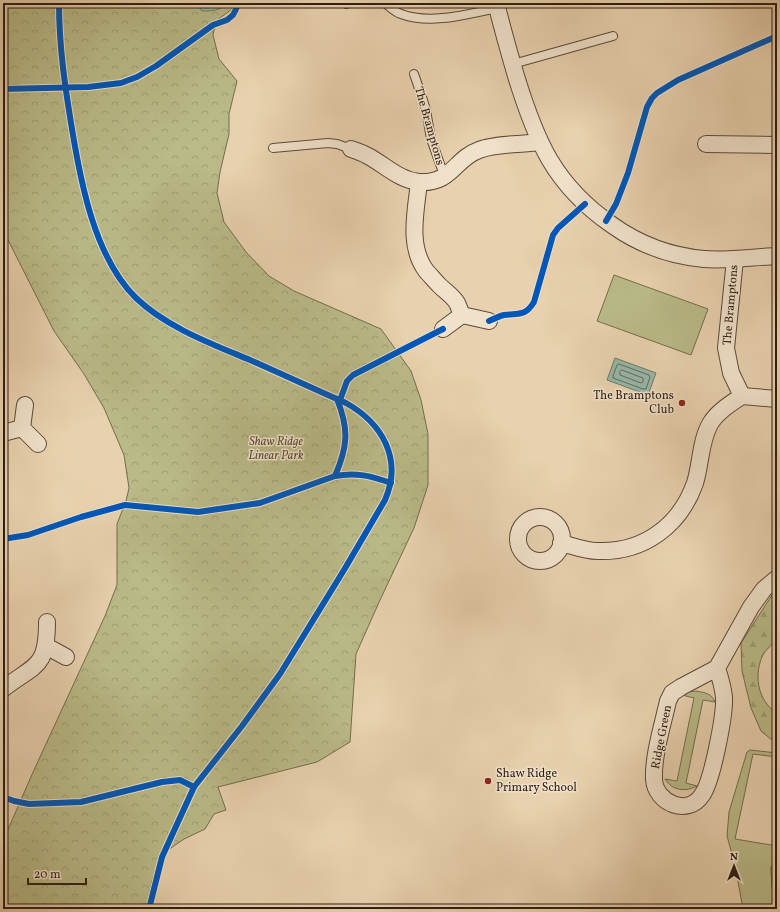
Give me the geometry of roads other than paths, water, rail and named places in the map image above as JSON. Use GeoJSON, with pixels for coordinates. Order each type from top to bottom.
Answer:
{"type":"FeatureCollection","features":[{"type":"Feature","properties":{"kind":"street","name":"The Bramptons"},"geometry":{"type":"LineString","coordinates":[[497,6],[513,64],[539,142],[549,160],[569,188],[585,204],[628,236],[647,246],[667,252],[705,259],[777,256]]}},
{"type":"Feature","properties":{"kind":"street","name":"The Bramptons"},"geometry":{"type":"LineString","coordinates":[[351,149],[366,155],[393,173],[419,182],[433,181],[444,178],[467,157],[479,150],[539,142]]}},
{"type":"Feature","properties":{"kind":"street"},"geometry":{"type":"LineString","coordinates":[[706,144],[777,145]]}},
{"type":"Feature","properties":{"kind":"street"},"geometry":{"type":"LineString","coordinates":[[419,182],[414,235],[415,247],[426,270],[457,303],[462,315]]}},
{"type":"Feature","properties":{"kind":"street","name":"The Bramptons"},"geometry":{"type":"LineString","coordinates":[[735,258],[726,348],[731,373],[742,396]]}},
{"type":"Feature","properties":{"kind":"street"},"geometry":{"type":"LineString","coordinates":[[443,329],[462,315],[489,321]]}},
{"type":"Feature","properties":{"kind":"street"},"geometry":{"type":"LineString","coordinates":[[561,543],[596,551],[613,551],[633,547],[653,538],[670,524],[685,504],[700,467],[704,440],[711,422],[724,408],[742,396],[777,399]]}},
{"type":"Feature","properties":{"kind":"street"},"geometry":{"type":"LineString","coordinates":[[22,428],[25,405]]}},
{"type":"Feature","properties":{"kind":"street"},"geometry":{"type":"LineString","coordinates":[[3,433],[22,428]]}},
{"type":"Feature","properties":{"kind":"street"},"geometry":{"type":"LineString","coordinates":[[22,428],[38,444]]}},
{"type":"Feature","properties":{"kind":"street"},"geometry":{"type":"LineString","coordinates":[[717,668],[751,607],[764,590],[777,578]]}},
{"type":"Feature","properties":{"kind":"street"},"geometry":{"type":"LineString","coordinates":[[3,689],[35,667],[43,655],[46,646],[47,622]]}},
{"type":"Feature","properties":{"kind":"street"},"geometry":{"type":"LineString","coordinates":[[46,646],[66,657]]}},
{"type":"Feature","properties":{"kind":"street","name":"Ridge Green"},"geometry":{"type":"LineString","coordinates":[[717,668],[724,697],[722,718],[707,785],[702,796],[693,804],[682,806],[669,803],[659,795],[654,781],[654,765],[668,701],[672,693],[676,690],[717,668]]}},
{"type":"Feature","properties":{"kind":"lane"},"geometry":{"type":"LineString","coordinates":[[386,3],[400,14],[413,17],[440,18],[497,6]]}},
{"type":"Feature","properties":{"kind":"lane"},"geometry":{"type":"LineString","coordinates":[[513,64],[613,36]]}},
{"type":"Feature","properties":{"kind":"lane","name":"The Bramptons"},"geometry":{"type":"LineString","coordinates":[[414,74],[426,110],[431,139],[444,178]]}},
{"type":"Feature","properties":{"kind":"lane","name":"The Bramptons"},"geometry":{"type":"LineString","coordinates":[[273,148],[328,143],[337,144],[351,149]]}},
{"type":"Feature","properties":{"kind":"water"},"geometry":{"type":"Polygon","coordinates":[[[200,3],[226,3],[224,6],[212,11],[202,11],[200,9],[200,3]]]}},
{"type":"Feature","properties":{"kind":"water"},"geometry":{"type":"Polygon","coordinates":[[[615,358],[656,373],[648,395],[607,380],[615,358]]]}},
{"type":"Feature","properties":{"kind":"place","name":"The Bramptons Club"},"geometry":{"type":"Point","coordinates":[682,403]}},
{"type":"Feature","properties":{"kind":"place","name":"Shaw Ridge Primary School"},"geometry":{"type":"Point","coordinates":[488,781]}},
{"type":"Feature","properties":{"kind":"park label","name":"Shaw Ridge Linear Park"},"geometry":{"type":"Point","coordinates":[276,449]}}]}
